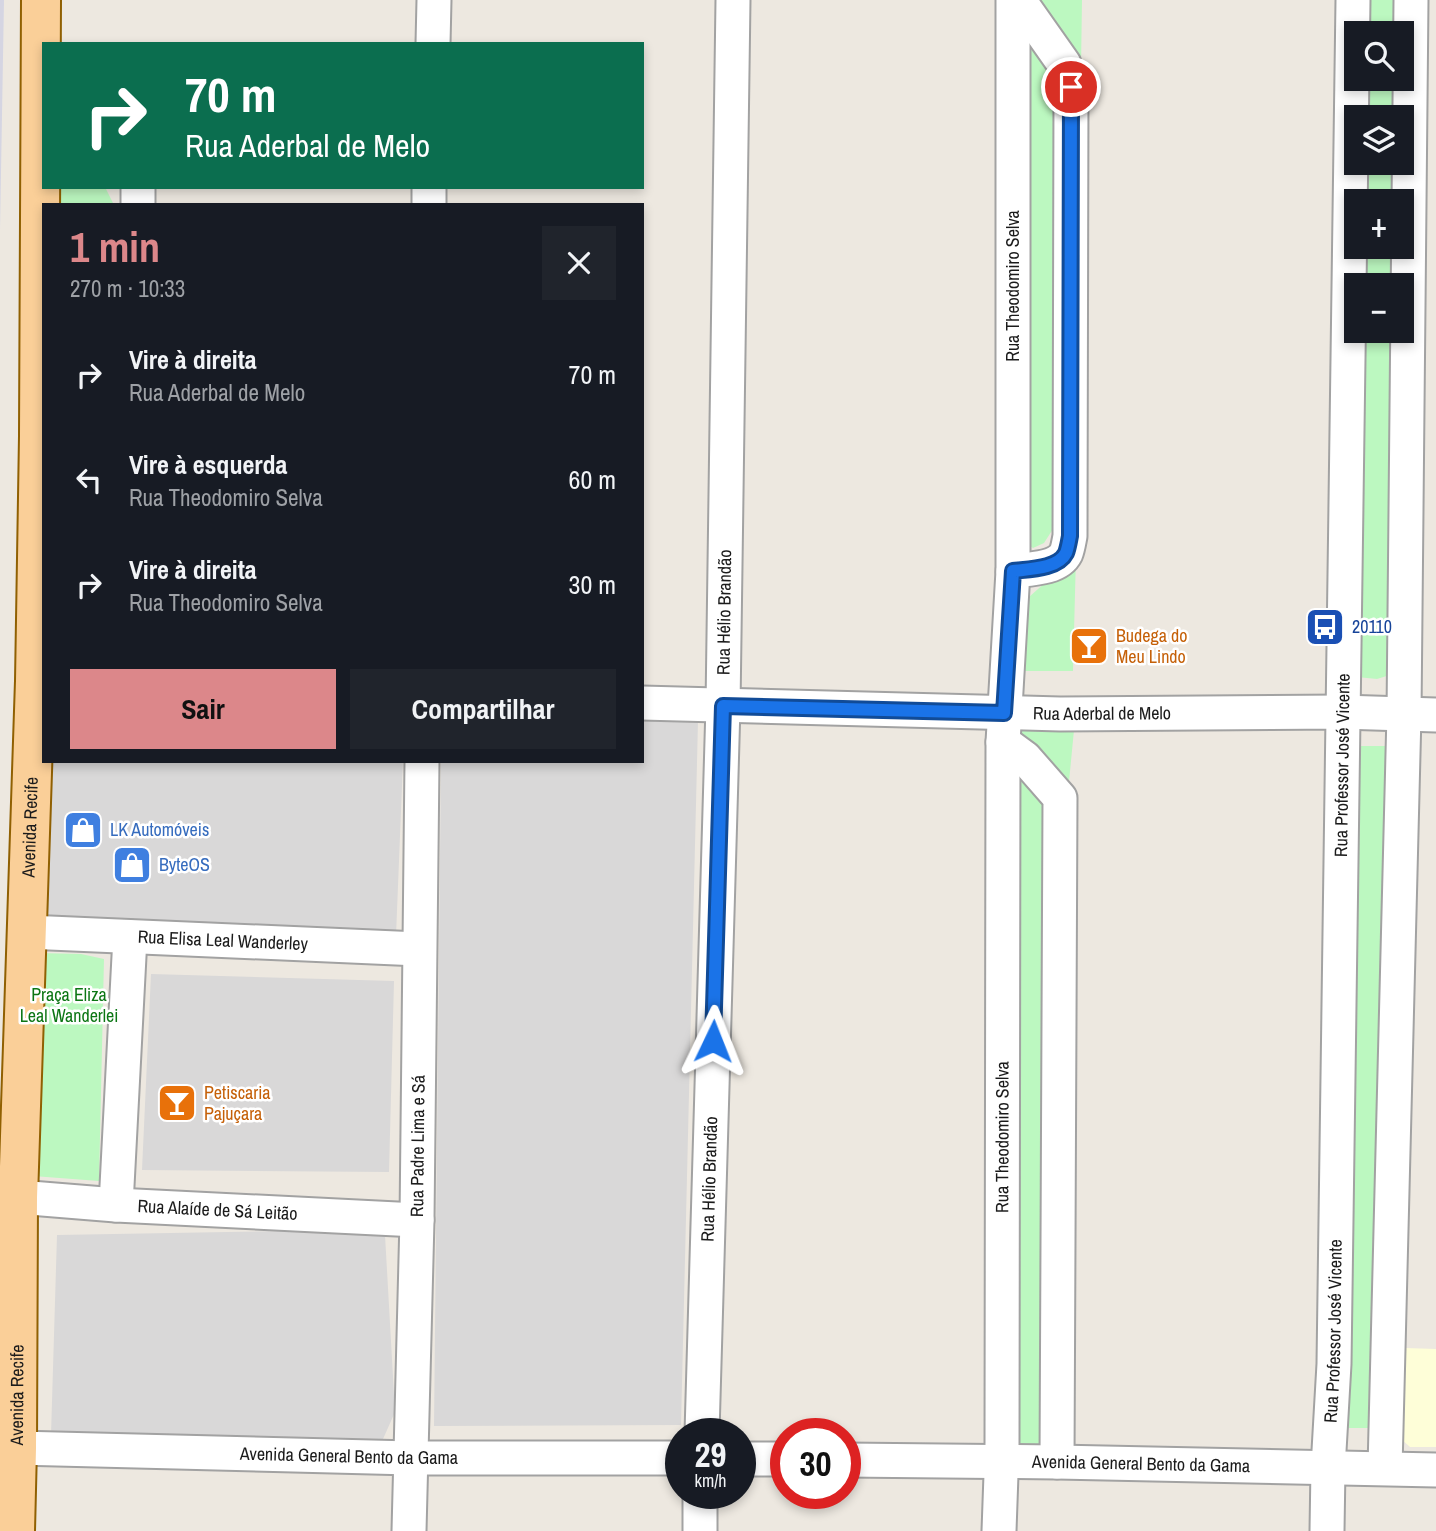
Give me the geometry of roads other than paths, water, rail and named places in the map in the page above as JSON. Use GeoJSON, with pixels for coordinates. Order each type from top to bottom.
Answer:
{"type":"FeatureCollection","features":[{"type":"Feature","properties":{"kind":"main road","name":"Avenida Recife"},"geometry":{"type":"LineString","coordinates":[[15,1531],[19,1197],[27,932],[39,681],[41,0]]}},
{"type":"Feature","properties":{"kind":"street"},"geometry":{"type":"LineString","coordinates":[[433,42],[434,0]]}},
{"type":"Feature","properties":{"kind":"street","name":"Rua Hélio Brandão"},"geometry":{"type":"LineString","coordinates":[[702,1418],[723,706],[733,0]]}},
{"type":"Feature","properties":{"kind":"street","name":"Rua Theodomiro Selva"},"geometry":{"type":"LineString","coordinates":[[999,1531],[1003,727],[1013,571],[1013,0]]}},
{"type":"Feature","properties":{"kind":"street"},"geometry":{"type":"LineString","coordinates":[[1013,571],[1058,562],[1066,554],[1070,536],[1071,87],[1064,64],[1019,0]]}},
{"type":"Feature","properties":{"kind":"street","name":"Rua Professor José Vicente"},"geometry":{"type":"LineString","coordinates":[[1327,1531],[1334,1364],[1353,0]]}},
{"type":"Feature","properties":{"kind":"street"},"geometry":{"type":"LineString","coordinates":[[1385,1468],[1420,715],[1411,0]]}},
{"type":"Feature","properties":{"kind":"street","name":"Rua Aderbal de Melo"},"geometry":{"type":"LineString","coordinates":[[644,703],[723,706],[1003,727],[1060,714],[1342,712],[1420,715]]}},
{"type":"Feature","properties":{"kind":"street"},"geometry":{"type":"LineString","coordinates":[[1003,727],[1025,758],[1060,798],[1057,1462]]}},
{"type":"Feature","properties":{"kind":"street","name":"Rua Padre Lima e Sá"},"geometry":{"type":"LineString","coordinates":[[409,1531],[417,1220],[422,763]]}},
{"type":"Feature","properties":{"kind":"street","name":"Rua Elisa Leal Wanderley"},"geometry":{"type":"LineString","coordinates":[[27,932],[419,949]]}},
{"type":"Feature","properties":{"kind":"street"},"geometry":{"type":"LineString","coordinates":[[116,1205],[130,937]]}},
{"type":"Feature","properties":{"kind":"street","name":"Rua Alaíde de Sá Leitão"},"geometry":{"type":"LineString","coordinates":[[19,1197],[116,1205],[417,1220]]}},
{"type":"Feature","properties":{"kind":"street","name":"Avenida General Bento da Gama"},"geometry":{"type":"LineString","coordinates":[[17,1448],[411,1458],[665,1458]]}},
{"type":"Feature","properties":{"kind":"street","name":"Avenida General Bento da Gama"},"geometry":{"type":"LineString","coordinates":[[861,1460],[1436,1470]]}},
{"type":"Feature","properties":{"kind":"street"},"geometry":{"type":"LineString","coordinates":[[700,1509],[700,1531]]}},
{"type":"Feature","properties":{"kind":"place","name":"20110"},"geometry":{"type":"Point","coordinates":[1325,627]}},
{"type":"Feature","properties":{"kind":"place","name":"Budega do Meu Lindo"},"geometry":{"type":"Point","coordinates":[1089,646]}},
{"type":"Feature","properties":{"kind":"place","name":"LK Automóveis"},"geometry":{"type":"Point","coordinates":[83,830]}},
{"type":"Feature","properties":{"kind":"place","name":"ByteOS"},"geometry":{"type":"Point","coordinates":[132,865]}},
{"type":"Feature","properties":{"kind":"place","name":"Petiscaria Pajuçara"},"geometry":{"type":"Point","coordinates":[177,1103]}},
{"type":"Feature","properties":{"kind":"park label","name":"Praça Eliza Leal Wanderlei"},"geometry":{"type":"Point","coordinates":[69,1005]}}]}
